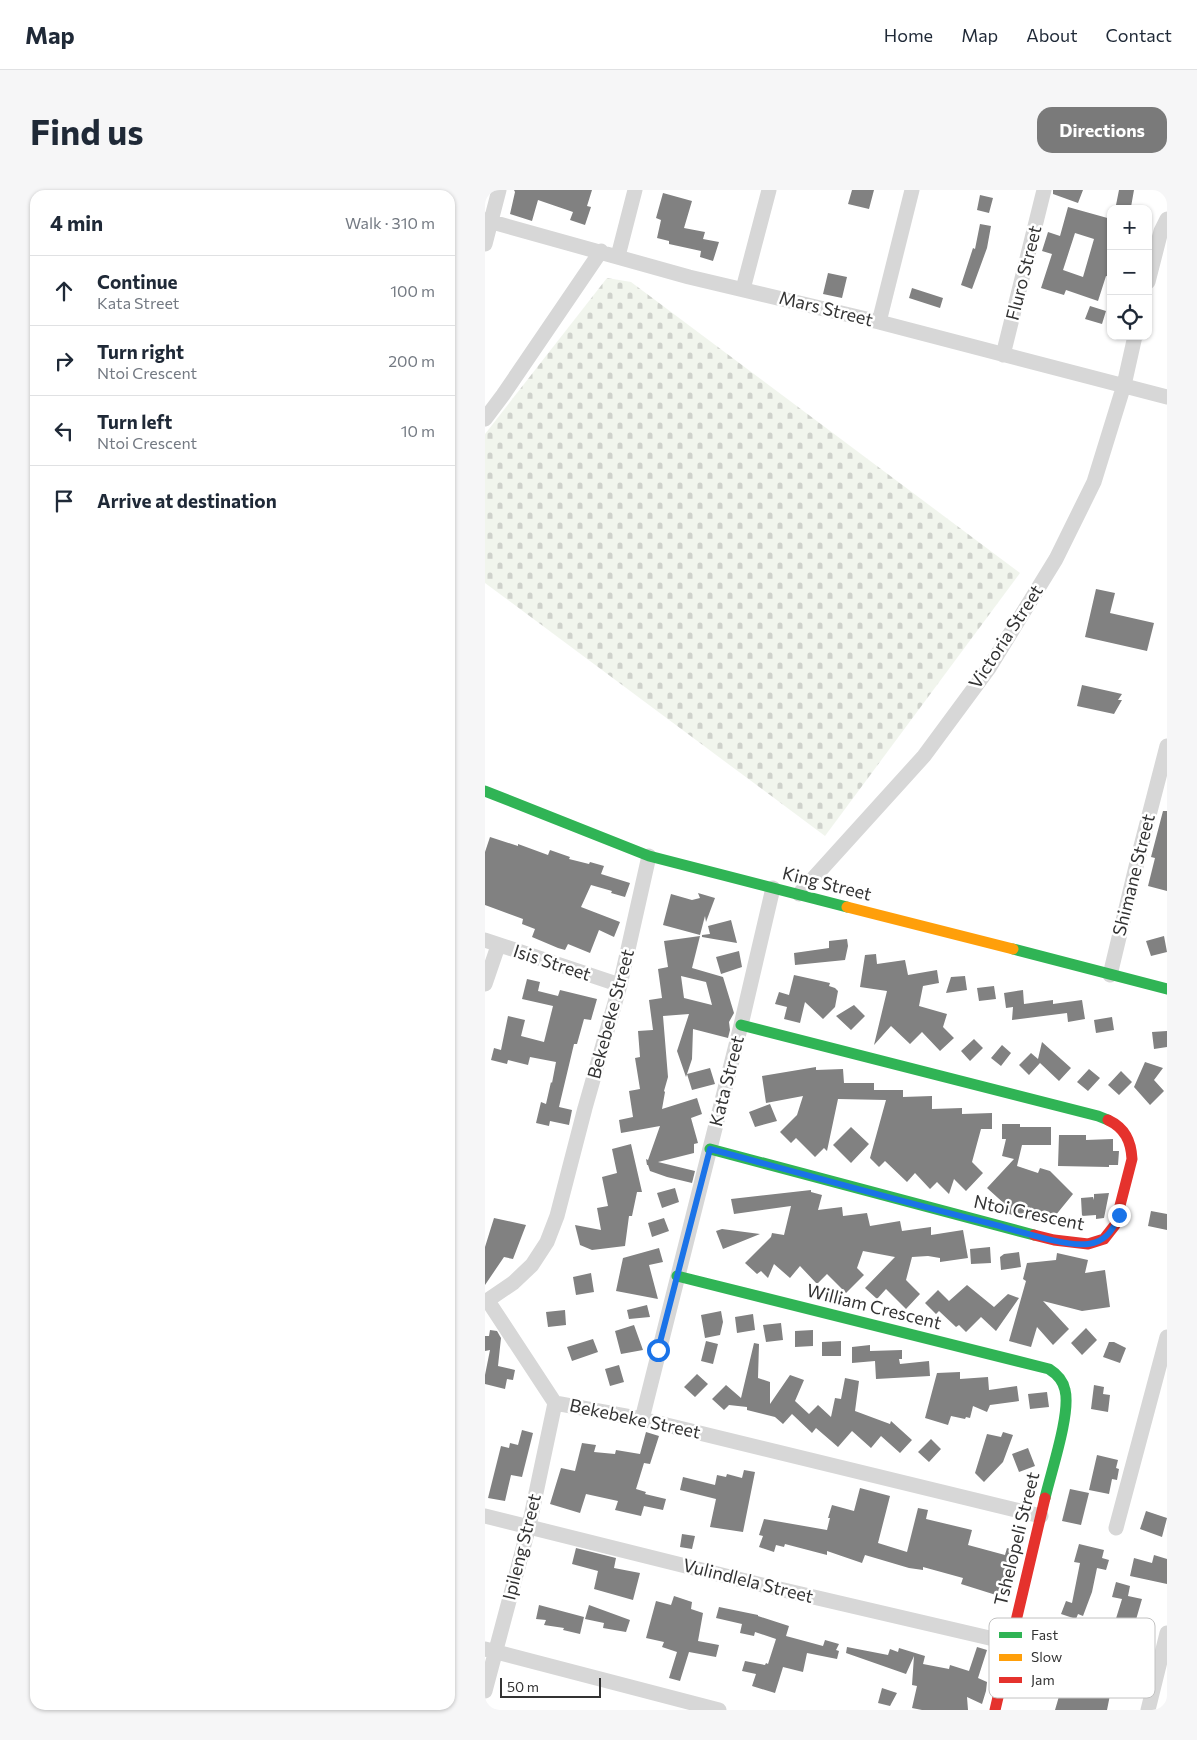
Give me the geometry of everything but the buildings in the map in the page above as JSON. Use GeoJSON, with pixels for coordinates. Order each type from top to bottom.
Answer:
{"type":"FeatureCollection","features":[{"type":"Feature","properties":{"kind":"street"},"geometry":{"type":"LineString","coordinates":[[485,244],[488,221],[499,190]]}},
{"type":"Feature","properties":{"kind":"street"},"geometry":{"type":"LineString","coordinates":[[618,256],[635,190]]}},
{"type":"Feature","properties":{"kind":"street"},"geometry":{"type":"LineString","coordinates":[[743,289],[769,190]]}},
{"type":"Feature","properties":{"kind":"street"},"geometry":{"type":"LineString","coordinates":[[879,322],[912,190]]}},
{"type":"Feature","properties":{"kind":"street","name":"Fluro Street"},"geometry":{"type":"LineString","coordinates":[[1003,355],[1044,190]]}},
{"type":"Feature","properties":{"kind":"street"},"geometry":{"type":"LineString","coordinates":[[1152,266],[1161,231],[1167,219]]}},
{"type":"Feature","properties":{"kind":"street","name":"Mars Street"},"geometry":{"type":"LineString","coordinates":[[488,221],[689,276],[879,322],[1167,397]]}},
{"type":"Feature","properties":{"kind":"street"},"geometry":{"type":"LineString","coordinates":[[485,419],[601,251]]}},
{"type":"Feature","properties":{"kind":"street","name":"Victoria Street"},"geometry":{"type":"LineString","coordinates":[[799,894],[924,756],[989,668],[1056,559],[1095,482],[1123,386],[1134,340]]}},
{"type":"Feature","properties":{"kind":"street","name":"Shimane Street"},"geometry":{"type":"LineString","coordinates":[[1110,975],[1139,850],[1167,746]]}},
{"type":"Feature","properties":{"kind":"street","name":"King Street"},"geometry":{"type":"LineString","coordinates":[[485,792],[649,856],[1167,989]]}},
{"type":"Feature","properties":{"kind":"street","name":"Bekebeke Street"},"geometry":{"type":"LineString","coordinates":[[649,856],[620,985],[557,1216],[547,1242],[532,1265],[513,1283],[487,1301],[521,1348],[555,1403],[641,1419],[1041,1516]]}},
{"type":"Feature","properties":{"kind":"street","name":"Kata Street"},"geometry":{"type":"LineString","coordinates":[[641,1419],[710,1149],[773,888]]}},
{"type":"Feature","properties":{"kind":"street"},"geometry":{"type":"LineString","coordinates":[[485,984],[491,943]]}},
{"type":"Feature","properties":{"kind":"street","name":"Isis Street"},"geometry":{"type":"LineString","coordinates":[[491,943],[620,985]]}},
{"type":"Feature","properties":{"kind":"street","name":"Ntoi Crescent"},"geometry":{"type":"LineString","coordinates":[[710,1149],[958,1216],[1077,1244],[1088,1244],[1104,1239],[1115,1225],[1119,1215],[1132,1158],[1130,1142],[1120,1126],[1098,1116],[741,1024]]}},
{"type":"Feature","properties":{"kind":"street","name":"William Crescent"},"geometry":{"type":"LineString","coordinates":[[677,1276],[1049,1369],[1060,1377]]}},
{"type":"Feature","properties":{"kind":"street"},"geometry":{"type":"LineString","coordinates":[[1116,1528],[1167,1337]]}},
{"type":"Feature","properties":{"kind":"street","name":"Tshelopeli Street"},"geometry":{"type":"LineString","coordinates":[[1016,1618],[1067,1408],[1067,1392],[1060,1377]]}},
{"type":"Feature","properties":{"kind":"street","name":"Ipileng Street"},"geometry":{"type":"LineString","coordinates":[[485,1691],[490,1650],[529,1526],[555,1403]]}},
{"type":"Feature","properties":{"kind":"street","name":"Vulindlela Street"},"geometry":{"type":"LineString","coordinates":[[485,1516],[758,1584],[989,1638]]}},
{"type":"Feature","properties":{"kind":"street"},"geometry":{"type":"LineString","coordinates":[[1155,1695],[1161,1682],[1167,1633]]}},
{"type":"Feature","properties":{"kind":"street"},"geometry":{"type":"LineString","coordinates":[[490,1650],[719,1710]]}},
{"type":"Feature","properties":{"kind":"street"},"geometry":{"type":"LineString","coordinates":[[1148,1710],[1154,1698]]}},
{"type":"Feature","properties":{"kind":"green space"},"geometry":{"type":"Polygon","coordinates":[[[607,278],[631,282],[1020,573],[825,836],[485,583],[485,434],[607,278]]]}},
{"type":"Feature","properties":{"kind":"traffic: fast"},"geometry":{"type":"LineString","coordinates":[[485,791],[649,856],[847,907]]}},
{"type":"Feature","properties":{"kind":"traffic: fast"},"geometry":{"type":"LineString","coordinates":[[1013,949],[1167,989]]}},
{"type":"Feature","properties":{"kind":"traffic: fast"},"geometry":{"type":"LineString","coordinates":[[741,1025],[1108,1120]]}},
{"type":"Feature","properties":{"kind":"traffic: fast"},"geometry":{"type":"LineString","coordinates":[[710,1149],[1034,1235]]}},
{"type":"Feature","properties":{"kind":"traffic: fast"},"geometry":{"type":"LineString","coordinates":[[677,1276],[1049,1369],[1063,1383],[1066,1400],[1063,1427],[1045,1498]]}},
{"type":"Feature","properties":{"kind":"traffic: slow"},"geometry":{"type":"LineString","coordinates":[[847,907],[1013,949]]}},
{"type":"Feature","properties":{"kind":"traffic: jam"},"geometry":{"type":"LineString","coordinates":[[1034,1235],[1054,1240],[1088,1244],[1104,1239],[1115,1225],[1132,1159],[1130,1146],[1123,1131],[1108,1120]]}},
{"type":"Feature","properties":{"kind":"traffic: jam"},"geometry":{"type":"LineString","coordinates":[[1017,1618],[1045,1498]]}},
{"type":"Feature","properties":{"kind":"traffic: jam"},"geometry":{"type":"LineString","coordinates":[[995,1710],[998,1698]]}},
{"type":"Feature","properties":{"kind":"route"},"geometry":{"type":"LineString","coordinates":[[658,1350],[710,1149],[958,1216],[1077,1244],[1088,1244],[1104,1239],[1110,1233],[1119,1215]]}}]}
